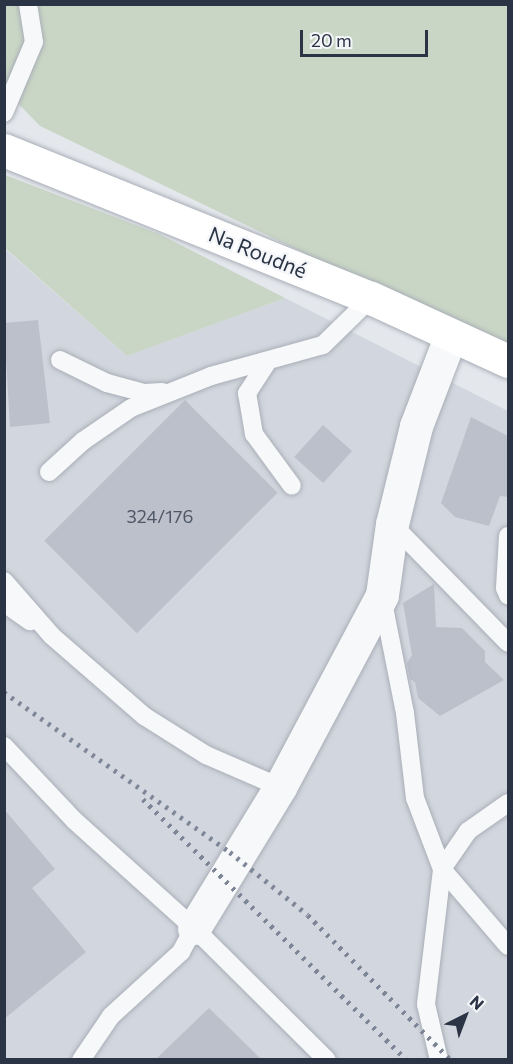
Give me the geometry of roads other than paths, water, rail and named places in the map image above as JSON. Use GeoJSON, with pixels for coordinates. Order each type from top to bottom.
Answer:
{"type":"FeatureCollection","features":[{"type":"Feature","properties":{"kind":"main road","name":"Na Roudné"},"geometry":{"type":"LineString","coordinates":[[4,150],[371,298],[508,362]]}},
{"type":"Feature","properties":{"kind":"street"},"geometry":{"type":"LineString","coordinates":[[194,928],[280,787],[382,595],[392,524],[416,426],[451,335]]}},
{"type":"Feature","properties":{"kind":"lane"},"geometry":{"type":"LineString","coordinates":[[4,113],[34,42],[28,4]]}},
{"type":"Feature","properties":{"kind":"lane"},"geometry":{"type":"LineString","coordinates":[[49,472],[83,441],[131,408],[211,376],[266,364],[323,345],[371,298]]}},
{"type":"Feature","properties":{"kind":"lane"},"geometry":{"type":"LineString","coordinates":[[60,360],[107,383],[145,393],[173,391]]}},
{"type":"Feature","properties":{"kind":"lane"},"geometry":{"type":"LineString","coordinates":[[266,364],[248,393],[254,434],[292,486]]}},
{"type":"Feature","properties":{"kind":"lane"},"geometry":{"type":"LineString","coordinates":[[392,524],[508,643]]}},
{"type":"Feature","properties":{"kind":"lane"},"geometry":{"type":"LineString","coordinates":[[508,536],[505,588],[508,595]]}},
{"type":"Feature","properties":{"kind":"lane"},"geometry":{"type":"LineString","coordinates":[[4,581],[52,636]]}},
{"type":"Feature","properties":{"kind":"lane"},"geometry":{"type":"LineString","coordinates":[[382,595],[405,713],[415,798],[442,868],[508,946]]}},
{"type":"Feature","properties":{"kind":"lane"},"geometry":{"type":"LineString","coordinates":[[4,603],[52,636],[144,716],[206,755],[280,787]]}},
{"type":"Feature","properties":{"kind":"lane"},"geometry":{"type":"LineString","coordinates":[[4,746],[75,821],[194,928],[327,1059]]}},
{"type":"Feature","properties":{"kind":"lane"},"geometry":{"type":"LineString","coordinates":[[439,1059],[426,1004],[442,868],[468,831],[508,803]]}},
{"type":"Feature","properties":{"kind":"lane"},"geometry":{"type":"LineString","coordinates":[[81,1059],[111,1016],[182,952],[194,928]]}},
{"type":"Feature","properties":{"kind":"railway"},"geometry":{"type":"LineString","coordinates":[[4,692],[230,852],[308,915],[451,1060]]}},
{"type":"Feature","properties":{"kind":"railway"},"geometry":{"type":"LineString","coordinates":[[143,799],[407,1060]]}}]}
